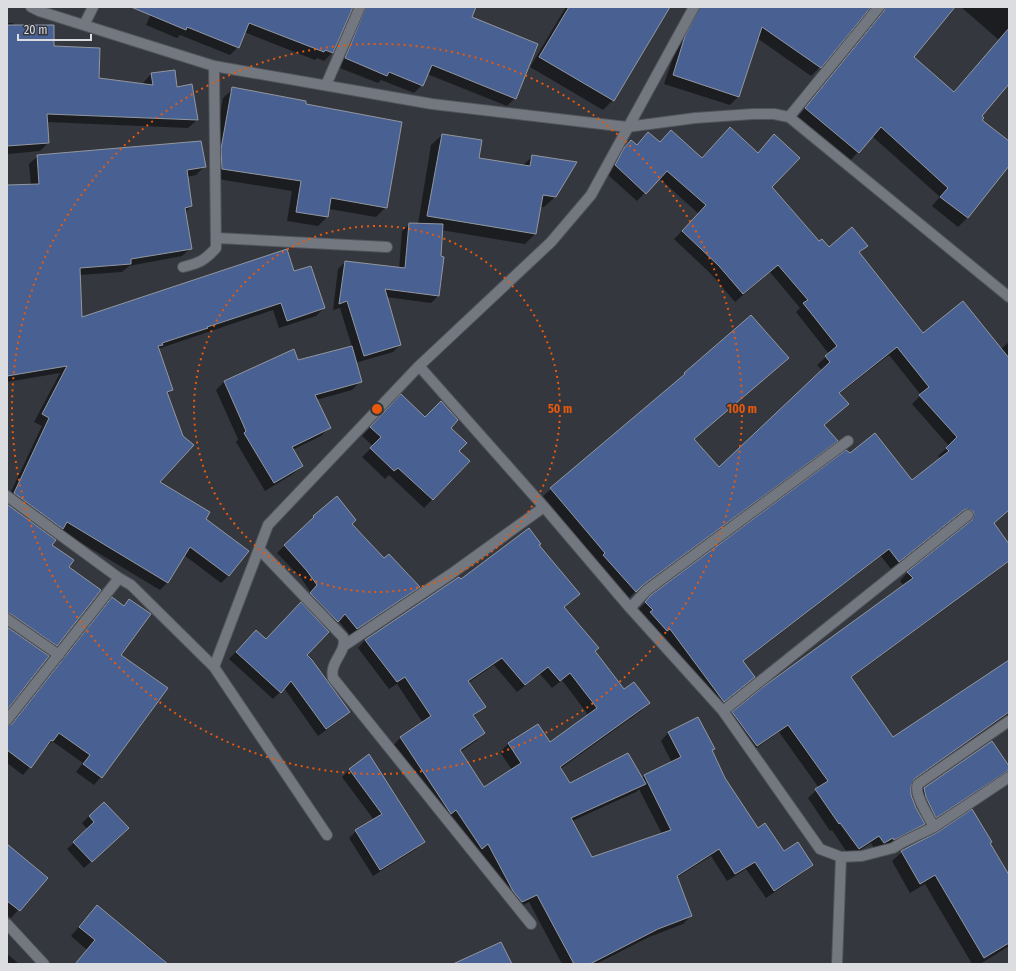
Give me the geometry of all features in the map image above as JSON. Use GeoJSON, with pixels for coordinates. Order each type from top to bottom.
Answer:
{"type":"FeatureCollection","features":[{"type":"Feature","properties":{"kind":"street"},"geometry":{"type":"LineString","coordinates":[[31,7],[214,66],[432,104],[627,128],[695,118],[753,114],[774,114],[789,117],[1009,297]]}},
{"type":"Feature","properties":{"kind":"street"},"geometry":{"type":"LineString","coordinates":[[84,25],[92,7]]}},
{"type":"Feature","properties":{"kind":"street"},"geometry":{"type":"LineString","coordinates":[[326,86],[360,7]]}},
{"type":"Feature","properties":{"kind":"street"},"geometry":{"type":"LineString","coordinates":[[214,667],[268,525],[418,366],[556,236],[591,195],[694,7]]}},
{"type":"Feature","properties":{"kind":"street"},"geometry":{"type":"LineString","coordinates":[[789,117],[879,7]]}},
{"type":"Feature","properties":{"kind":"street"},"geometry":{"type":"LineString","coordinates":[[184,267],[197,264],[206,259],[216,248],[214,66]]}},
{"type":"Feature","properties":{"kind":"street"},"geometry":{"type":"LineString","coordinates":[[217,238],[387,247]]}},
{"type":"Feature","properties":{"kind":"street"},"geometry":{"type":"LineString","coordinates":[[418,366],[544,507],[630,608],[723,711],[820,849],[842,857],[862,856],[893,848],[934,827],[1009,778]]}},
{"type":"Feature","properties":{"kind":"street"},"geometry":{"type":"LineString","coordinates":[[630,608],[648,590],[848,441]]}},
{"type":"Feature","properties":{"kind":"street"},"geometry":{"type":"LineString","coordinates":[[7,496],[119,578],[131,585],[214,667],[327,835]]}},
{"type":"Feature","properties":{"kind":"street"},"geometry":{"type":"LineString","coordinates":[[531,924],[333,678],[332,669],[344,645],[451,574],[544,507]]}},
{"type":"Feature","properties":{"kind":"street"},"geometry":{"type":"LineString","coordinates":[[723,711],[968,516]]}},
{"type":"Feature","properties":{"kind":"street"},"geometry":{"type":"LineString","coordinates":[[259,549],[343,637],[344,645]]}},
{"type":"Feature","properties":{"kind":"street"},"geometry":{"type":"LineString","coordinates":[[7,720],[119,578]]}},
{"type":"Feature","properties":{"kind":"street"},"geometry":{"type":"LineString","coordinates":[[7,619],[59,655]]}},
{"type":"Feature","properties":{"kind":"street"},"geometry":{"type":"LineString","coordinates":[[934,827],[917,794],[916,787],[918,784],[1009,721]]}},
{"type":"Feature","properties":{"kind":"street"},"geometry":{"type":"LineString","coordinates":[[836,964],[842,857]]}},
{"type":"Feature","properties":{"kind":"street"},"geometry":{"type":"LineString","coordinates":[[7,924],[44,964]]}},
{"type":"Feature","properties":{"kind":"building"},"geometry":{"type":"Polygon","coordinates":[[[131,7],[353,7],[333,53],[325,50],[324,52],[249,23],[239,48],[187,27],[186,30],[131,7]]]}},
{"type":"Feature","properties":{"kind":"building"},"geometry":{"type":"Polygon","coordinates":[[[366,7],[476,7],[472,17],[538,44],[516,99],[432,65],[423,86],[389,72],[387,76],[345,58],[366,7]]]}},
{"type":"Feature","properties":{"kind":"building"},"geometry":{"type":"Polygon","coordinates":[[[569,7],[670,7],[614,101],[539,57],[569,7]]]}},
{"type":"Feature","properties":{"kind":"building"},"geometry":{"type":"Polygon","coordinates":[[[700,7],[871,7],[821,68],[762,27],[739,97],[673,75],[685,36],[700,7]]]}},
{"type":"Feature","properties":{"kind":"building"},"geometry":{"type":"Polygon","coordinates":[[[885,7],[955,7],[914,57],[954,92],[1009,28],[1009,84],[982,116],[984,118],[982,120],[1009,141],[1009,166],[968,218],[940,197],[948,188],[881,127],[859,153],[805,108],[884,11],[885,7]]]}},
{"type":"Feature","properties":{"kind":"building"},"geometry":{"type":"Polygon","coordinates":[[[7,25],[54,25],[54,46],[100,48],[99,78],[153,85],[151,73],[175,70],[177,87],[192,84],[198,120],[47,114],[49,143],[7,146],[7,25]]]}},
{"type":"Feature","properties":{"kind":"building"},"geometry":{"type":"Polygon","coordinates":[[[232,87],[306,101],[306,104],[402,122],[387,208],[331,198],[328,217],[296,212],[301,181],[222,169],[221,149],[232,87]]]}},
{"type":"Feature","properties":{"kind":"building"},"geometry":{"type":"Polygon","coordinates":[[[730,127],[758,153],[774,134],[800,158],[772,187],[819,241],[822,239],[829,247],[852,227],[868,246],[859,252],[923,333],[963,301],[1009,358],[1009,510],[994,523],[1009,544],[1009,561],[851,677],[893,737],[1009,660],[1009,712],[914,779],[911,787],[911,795],[925,824],[894,840],[893,838],[884,843],[879,836],[859,849],[840,823],[839,824],[815,789],[828,781],[788,725],[757,746],[732,712],[763,687],[913,578],[907,572],[972,520],[974,514],[973,511],[967,509],[964,510],[899,562],[889,549],[743,661],[755,677],[724,702],[670,629],[667,631],[650,612],[653,610],[645,602],[651,595],[846,450],[850,453],[875,433],[912,480],[949,451],[946,448],[957,437],[919,395],[929,387],[897,347],[839,393],[849,404],[824,425],[838,441],[643,585],[636,592],[603,555],[605,553],[550,488],[685,374],[684,373],[751,315],[789,358],[694,439],[719,467],[830,362],[825,356],[837,346],[803,303],[808,300],[778,265],[743,294],[719,266],[682,231],[706,205],[667,171],[646,194],[615,165],[624,148],[631,140],[637,145],[648,132],[660,142],[671,130],[702,158],[730,127]]]}},
{"type":"Feature","properties":{"kind":"building"},"geometry":{"type":"Polygon","coordinates":[[[442,134],[482,140],[479,158],[530,166],[532,155],[577,162],[556,197],[543,195],[536,234],[427,216],[442,134]]]}},
{"type":"Feature","properties":{"kind":"building"},"geometry":{"type":"Polygon","coordinates":[[[201,141],[206,167],[187,170],[192,206],[185,208],[192,249],[131,259],[131,264],[80,268],[82,317],[287,249],[294,271],[311,266],[325,308],[287,321],[281,303],[207,327],[208,328],[162,343],[163,345],[158,346],[173,390],[167,392],[183,436],[194,445],[160,482],[210,512],[206,519],[249,551],[229,576],[190,547],[168,583],[67,522],[63,529],[14,493],[49,418],[42,414],[67,366],[7,376],[7,185],[39,184],[37,155],[201,141]]]}},
{"type":"Feature","properties":{"kind":"building"},"geometry":{"type":"Polygon","coordinates":[[[409,223],[443,224],[441,256],[444,257],[439,296],[385,289],[401,345],[364,356],[347,301],[339,304],[345,261],[405,268],[409,223]]]}},
{"type":"Feature","properties":{"kind":"building"},"geometry":{"type":"Polygon","coordinates":[[[352,346],[362,382],[315,395],[331,428],[292,447],[303,466],[274,483],[244,433],[246,431],[224,381],[294,349],[298,360],[352,346]]]}},
{"type":"Feature","properties":{"kind":"building"},"geometry":{"type":"Polygon","coordinates":[[[401,394],[425,417],[441,401],[458,420],[451,428],[467,443],[459,451],[470,461],[433,500],[398,468],[394,471],[370,448],[381,437],[370,427],[401,394]]]}},
{"type":"Feature","properties":{"kind":"building"},"geometry":{"type":"Polygon","coordinates":[[[337,496],[356,520],[352,524],[384,558],[389,554],[420,587],[357,629],[345,614],[338,622],[310,593],[317,585],[284,545],[314,517],[313,516],[337,496]]]}},
{"type":"Feature","properties":{"kind":"building"},"geometry":{"type":"Polygon","coordinates":[[[8,505],[56,540],[52,545],[74,560],[69,567],[101,590],[57,646],[11,614],[7,613],[8,505]]]}},
{"type":"Feature","properties":{"kind":"building"},"geometry":{"type":"Polygon","coordinates":[[[529,528],[541,544],[539,545],[580,594],[564,607],[599,648],[595,651],[624,689],[634,682],[650,703],[560,767],[570,783],[628,753],[646,784],[571,818],[592,857],[671,830],[644,775],[681,757],[668,732],[698,717],[715,749],[712,750],[725,778],[758,828],[765,823],[784,851],[798,842],[813,865],[774,891],[755,862],[735,874],[719,849],[677,876],[692,916],[658,929],[590,964],[574,964],[537,895],[522,902],[513,891],[488,844],[482,849],[456,810],[451,814],[400,737],[431,716],[405,677],[397,682],[365,640],[459,577],[461,579],[529,528]],[[502,658],[468,681],[486,707],[473,715],[485,733],[460,750],[484,787],[521,763],[508,743],[538,724],[550,742],[597,708],[570,673],[560,681],[548,667],[525,685],[502,658]]]}},
{"type":"Feature","properties":{"kind":"building"},"geometry":{"type":"Polygon","coordinates":[[[112,597],[124,606],[129,599],[151,614],[121,655],[168,688],[102,778],[83,764],[90,755],[59,733],[53,741],[51,740],[31,768],[7,750],[7,726],[12,724],[112,597]]]}},
{"type":"Feature","properties":{"kind":"building"},"geometry":{"type":"Polygon","coordinates":[[[301,602],[329,632],[307,655],[350,712],[326,729],[291,681],[281,693],[236,652],[256,630],[266,639],[301,602]]]}},
{"type":"Feature","properties":{"kind":"building"},"geometry":{"type":"Polygon","coordinates":[[[7,627],[49,656],[7,710],[7,627]]]}},
{"type":"Feature","properties":{"kind":"building"},"geometry":{"type":"Polygon","coordinates":[[[992,741],[1009,766],[1009,770],[936,818],[926,797],[924,788],[992,741]]]}},
{"type":"Feature","properties":{"kind":"building"},"geometry":{"type":"Polygon","coordinates":[[[369,754],[425,842],[380,870],[355,830],[382,814],[349,769],[369,754]]]}},
{"type":"Feature","properties":{"kind":"building"},"geometry":{"type":"Polygon","coordinates":[[[104,802],[129,828],[92,862],[73,842],[94,822],[89,816],[104,802]]]}},
{"type":"Feature","properties":{"kind":"building"},"geometry":{"type":"Polygon","coordinates":[[[972,809],[992,842],[990,843],[1009,875],[1009,943],[984,958],[935,875],[920,884],[901,851],[938,832],[972,809]]]}},
{"type":"Feature","properties":{"kind":"building"},"geometry":{"type":"Polygon","coordinates":[[[7,844],[48,878],[20,911],[7,901],[7,844]]]}},
{"type":"Feature","properties":{"kind":"building"},"geometry":{"type":"Polygon","coordinates":[[[97,905],[168,964],[75,964],[95,940],[79,927],[97,905]]]}},
{"type":"Feature","properties":{"kind":"building"},"geometry":{"type":"Polygon","coordinates":[[[501,942],[512,964],[453,964],[501,942]]]}}]}
